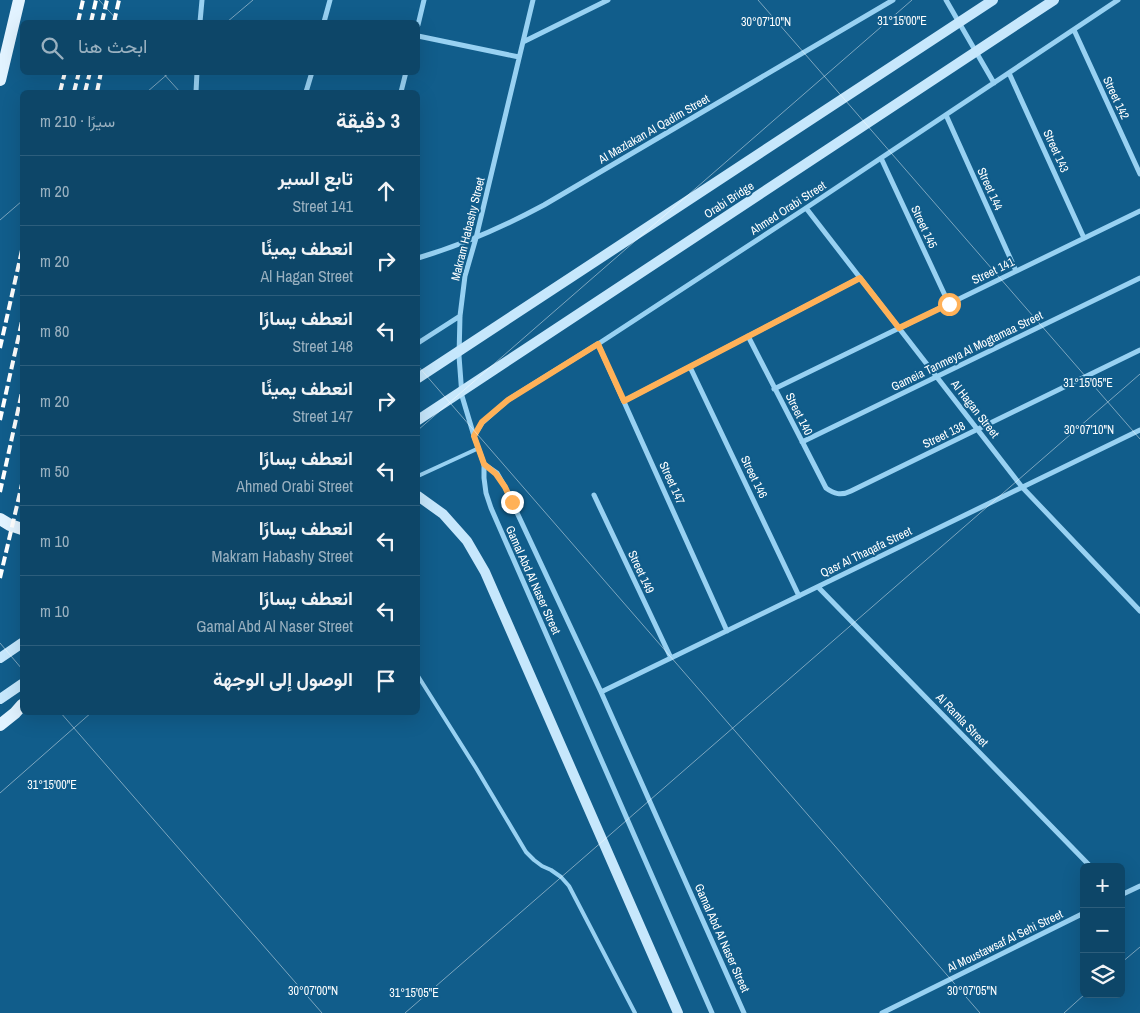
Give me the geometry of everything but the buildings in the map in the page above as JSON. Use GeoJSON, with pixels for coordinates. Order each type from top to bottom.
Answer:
{"type":"FeatureCollection","features":[{"type":"Feature","properties":{"kind":"main road"},"geometry":{"type":"LineString","coordinates":[[0,80],[19,0]]}},
{"type":"Feature","properties":{"kind":"main road","name":"Orabi Bridge"},"geometry":{"type":"LineString","coordinates":[[420,377],[993,0]]}},
{"type":"Feature","properties":{"kind":"main road","name":"Orabi Bridge"},"geometry":{"type":"LineString","coordinates":[[420,419],[1054,0]]}},
{"type":"Feature","properties":{"kind":"main road"},"geometry":{"type":"LineString","coordinates":[[420,497],[443,514],[461,534],[485,572],[678,1013]]}},
{"type":"Feature","properties":{"kind":"main road"},"geometry":{"type":"LineString","coordinates":[[0,519],[20,528]]}},
{"type":"Feature","properties":{"kind":"main road"},"geometry":{"type":"LineString","coordinates":[[0,658],[20,643]]}},
{"type":"Feature","properties":{"kind":"main road"},"geometry":{"type":"LineString","coordinates":[[0,699],[20,685]]}},
{"type":"Feature","properties":{"kind":"main road"},"geometry":{"type":"LineString","coordinates":[[0,725],[20,707]]}},
{"type":"Feature","properties":{"kind":"street"},"geometry":{"type":"LineString","coordinates":[[200,20],[202,0]]}},
{"type":"Feature","properties":{"kind":"street"},"geometry":{"type":"LineString","coordinates":[[325,20],[330,0]]}},
{"type":"Feature","properties":{"kind":"street"},"geometry":{"type":"LineString","coordinates":[[419,20],[424,0]]}},
{"type":"Feature","properties":{"kind":"street","name":"Makram Habashy Street"},"geometry":{"type":"LineString","coordinates":[[484,464],[462,396],[459,356],[460,316],[465,276],[476,238],[533,0]]}},
{"type":"Feature","properties":{"kind":"street"},"geometry":{"type":"LineString","coordinates":[[523,42],[608,0]]}},
{"type":"Feature","properties":{"kind":"street","name":"Al Mazlakan Al Qadim Street"},"geometry":{"type":"LineString","coordinates":[[420,257],[476,238],[544,205],[893,0]]}},
{"type":"Feature","properties":{"kind":"street"},"geometry":{"type":"LineString","coordinates":[[946,0],[994,83]]}},
{"type":"Feature","properties":{"kind":"street","name":"Ahmed Orabi Street"},"geometry":{"type":"LineString","coordinates":[[474,436],[482,422],[508,400],[598,344],[806,208],[1118,0]]}},
{"type":"Feature","properties":{"kind":"street","name":"Street 142"},"geometry":{"type":"LineString","coordinates":[[1074,30],[1140,174]]}},
{"type":"Feature","properties":{"kind":"street"},"geometry":{"type":"LineString","coordinates":[[420,36],[519,57]]}},
{"type":"Feature","properties":{"kind":"street","name":"Street 143"},"geometry":{"type":"LineString","coordinates":[[1009,73],[1084,238]]}},
{"type":"Feature","properties":{"kind":"street"},"geometry":{"type":"LineString","coordinates":[[196,90],[197,75]]}},
{"type":"Feature","properties":{"kind":"street"},"geometry":{"type":"LineString","coordinates":[[307,90],[311,75]]}},
{"type":"Feature","properties":{"kind":"street"},"geometry":{"type":"LineString","coordinates":[[402,90],[405,75]]}},
{"type":"Feature","properties":{"kind":"street","name":"Street 144"},"geometry":{"type":"LineString","coordinates":[[946,114],[1016,271]]}},
{"type":"Feature","properties":{"kind":"street","name":"Street 145"},"geometry":{"type":"LineString","coordinates":[[881,158],[949,304]]}},
{"type":"Feature","properties":{"kind":"street","name":"Al Hagan Street"},"geometry":{"type":"LineString","coordinates":[[806,208],[1022,487],[1140,611]]}},
{"type":"Feature","properties":{"kind":"street","name":"Street 141"},"geometry":{"type":"LineString","coordinates":[[774,388],[1140,211]]}},
{"type":"Feature","properties":{"kind":"street"},"geometry":{"type":"LineString","coordinates":[[624,401],[860,278]]}},
{"type":"Feature","properties":{"kind":"street","name":"Gameia Tanmeya Al Mogtamaa Street"},"geometry":{"type":"LineString","coordinates":[[802,442],[1140,278]]}},
{"type":"Feature","properties":{"kind":"street"},"geometry":{"type":"LineString","coordinates":[[420,343],[460,316]]}},
{"type":"Feature","properties":{"kind":"street","name":"Street 140"},"geometry":{"type":"LineString","coordinates":[[748,336],[826,488],[838,494]]}},
{"type":"Feature","properties":{"kind":"street","name":"Street 147"},"geometry":{"type":"LineString","coordinates":[[598,344],[728,630]]}},
{"type":"Feature","properties":{"kind":"street","name":"Street 138"},"geometry":{"type":"LineString","coordinates":[[838,494],[845,494],[1140,350]]}},
{"type":"Feature","properties":{"kind":"street","name":"Street 146"},"geometry":{"type":"LineString","coordinates":[[690,367],[800,596]]}},
{"type":"Feature","properties":{"kind":"street","name":"Qasr Al Thaqafa Street"},"geometry":{"type":"LineString","coordinates":[[601,692],[1140,430]]}},
{"type":"Feature","properties":{"kind":"street","name":"Gamal Abd Al Naser Street"},"geometry":{"type":"LineString","coordinates":[[484,464],[496,474],[505,487],[601,692],[744,1013]]}},
{"type":"Feature","properties":{"kind":"street","name":"Gamal Abd Al Naser Street"},"geometry":{"type":"LineString","coordinates":[[484,464],[486,492],[491,508],[712,1013]]}},
{"type":"Feature","properties":{"kind":"street","name":"Street 149"},"geometry":{"type":"LineString","coordinates":[[594,495],[671,658]]}},
{"type":"Feature","properties":{"kind":"street","name":"Al Ramla Street"},"geometry":{"type":"LineString","coordinates":[[818,587],[1087,863]]}},
{"type":"Feature","properties":{"kind":"street"},"geometry":{"type":"LineString","coordinates":[[1125,893],[1140,886]]}},
{"type":"Feature","properties":{"kind":"street","name":"Al Moustawsaf Al Sehi Street"},"geometry":{"type":"LineString","coordinates":[[882,1013],[1080,915]]}},
{"type":"Feature","properties":{"kind":"lane"},"geometry":{"type":"LineString","coordinates":[[420,475],[479,448]]}},
{"type":"Feature","properties":{"kind":"lane"},"geometry":{"type":"LineString","coordinates":[[420,679],[526,852],[542,866],[561,877],[569,886],[635,1013]]}},
{"type":"Feature","properties":{"kind":"railway"},"geometry":{"type":"LineString","coordinates":[[78,20],[83,0]]}},
{"type":"Feature","properties":{"kind":"railway"},"geometry":{"type":"LineString","coordinates":[[91,20],[96,0]]}},
{"type":"Feature","properties":{"kind":"railway"},"geometry":{"type":"LineString","coordinates":[[102,20],[107,0]]}},
{"type":"Feature","properties":{"kind":"railway"},"geometry":{"type":"LineString","coordinates":[[114,20],[119,0]]}},
{"type":"Feature","properties":{"kind":"railway"},"geometry":{"type":"LineString","coordinates":[[60,90],[64,75]]}},
{"type":"Feature","properties":{"kind":"railway"},"geometry":{"type":"LineString","coordinates":[[74,90],[78,75]]}},
{"type":"Feature","properties":{"kind":"railway"},"geometry":{"type":"LineString","coordinates":[[86,90],[89,75]]}},
{"type":"Feature","properties":{"kind":"railway"},"geometry":{"type":"LineString","coordinates":[[97,90],[100,75]]}},
{"type":"Feature","properties":{"kind":"railway"},"geometry":{"type":"LineString","coordinates":[[0,348],[20,259]]}},
{"type":"Feature","properties":{"kind":"railway"},"geometry":{"type":"LineString","coordinates":[[0,420],[20,330]]}},
{"type":"Feature","properties":{"kind":"railway"},"geometry":{"type":"LineString","coordinates":[[0,492],[20,401]]}},
{"type":"Feature","properties":{"kind":"railway"},"geometry":{"type":"LineString","coordinates":[[0,578],[20,493]]}},
{"type":"Feature","properties":{"kind":"route"},"geometry":{"type":"LineString","coordinates":[[512,502],[496,474],[484,464],[474,436],[482,422],[508,400],[598,344],[624,401],[860,278],[899,328],[949,304]]}}]}
